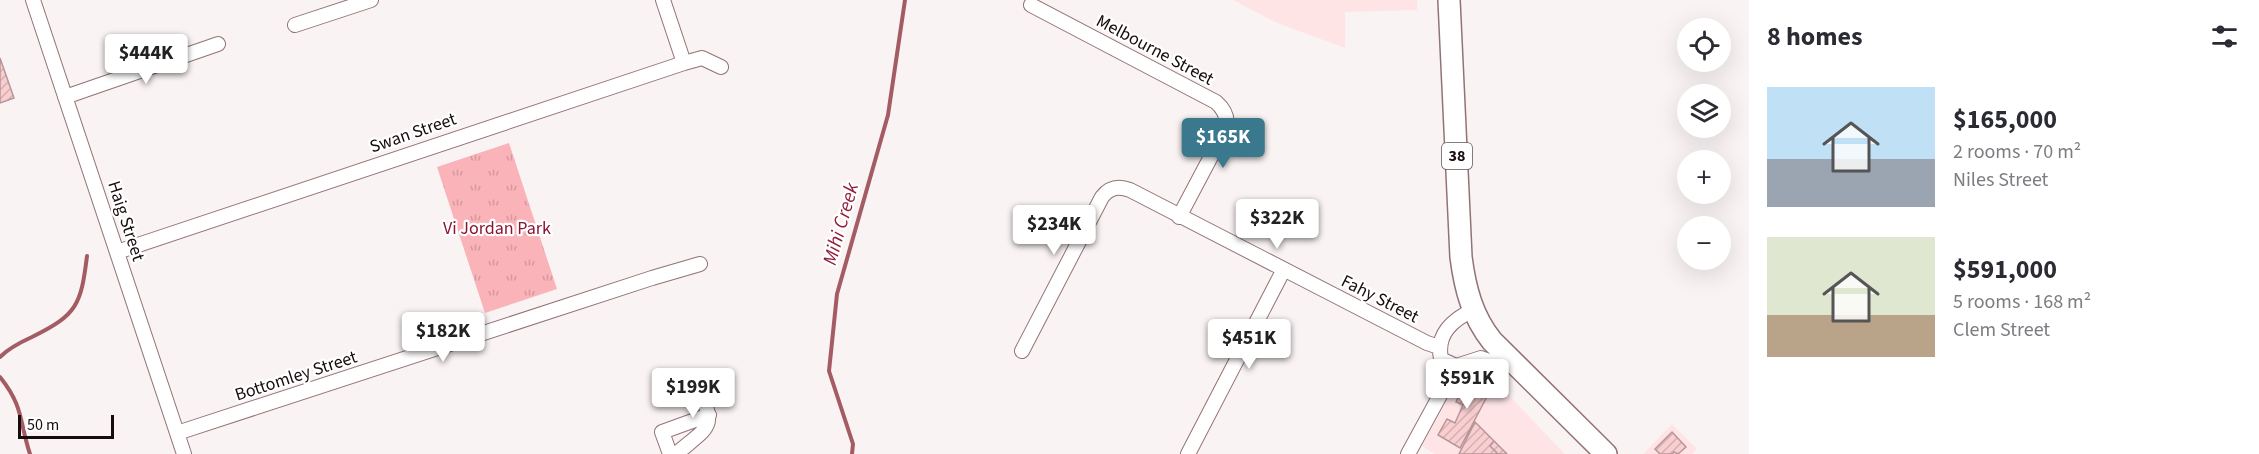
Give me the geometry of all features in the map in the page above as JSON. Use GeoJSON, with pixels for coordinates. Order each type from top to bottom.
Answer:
{"type":"FeatureCollection","features":[{"type":"Feature","properties":{"kind":"main road","name":"38"},"geometry":{"type":"LineString","coordinates":[[1436,0],[1442,67],[1450,259],[1454,291],[1467,312],[1484,330],[1485,354],[1588,454]]}},
{"type":"Feature","properties":{"kind":"main road","name":"38"},"geometry":{"type":"LineString","coordinates":[[1449,0],[1461,257],[1467,312]]}},
{"type":"Feature","properties":{"kind":"main road","name":"38"},"geometry":{"type":"LineString","coordinates":[[1485,354],[1606,454]]}},
{"type":"Feature","properties":{"kind":"street","name":"Haig Street"},"geometry":{"type":"LineString","coordinates":[[33,0],[184,454]]}},
{"type":"Feature","properties":{"kind":"street"},"geometry":{"type":"LineString","coordinates":[[296,25],[335,6],[371,0]]}},
{"type":"Feature","properties":{"kind":"street"},"geometry":{"type":"LineString","coordinates":[[663,0],[684,63]]}},
{"type":"Feature","properties":{"kind":"street","name":"Melbourne Street"},"geometry":{"type":"LineString","coordinates":[[1031,5],[1216,102],[1226,115],[1225,130],[1179,217]]}},
{"type":"Feature","properties":{"kind":"street"},"geometry":{"type":"LineString","coordinates":[[65,97],[218,44]]}},
{"type":"Feature","properties":{"kind":"street","name":"Swan Street"},"geometry":{"type":"LineString","coordinates":[[117,252],[684,63],[702,58],[722,67]]}},
{"type":"Feature","properties":{"kind":"street","name":"Fahy Street"},"geometry":{"type":"LineString","coordinates":[[1022,351],[1102,197],[1113,188],[1130,190],[1283,270],[1439,347]]}},
{"type":"Feature","properties":{"kind":"street","name":"Bottomley Street"},"geometry":{"type":"LineString","coordinates":[[177,433],[700,264]]}},
{"type":"Feature","properties":{"kind":"street"},"geometry":{"type":"LineString","coordinates":[[1188,454],[1283,270]]}},
{"type":"Feature","properties":{"kind":"street"},"geometry":{"type":"LineString","coordinates":[[1456,366],[1442,359],[1439,347],[1449,326],[1467,312]]}},
{"type":"Feature","properties":{"kind":"street"},"geometry":{"type":"LineString","coordinates":[[1408,454],[1456,366],[1485,354]]}},
{"type":"Feature","properties":{"kind":"street"},"geometry":{"type":"LineString","coordinates":[[676,454],[707,427],[709,415],[698,381]]}},
{"type":"Feature","properties":{"kind":"street"},"geometry":{"type":"LineString","coordinates":[[670,454],[662,432],[709,415]]}},
{"type":"Feature","properties":{"kind":"shaded area"},"geometry":{"type":"Polygon","coordinates":[[[1233,0],[1417,0],[1417,10],[1345,12],[1345,48],[1277,23],[1233,0]]]}},
{"type":"Feature","properties":{"kind":"shaded area"},"geometry":{"type":"Polygon","coordinates":[[[1477,362],[1565,454],[1435,454],[1422,446],[1467,364],[1477,362]]]}},
{"type":"Feature","properties":{"kind":"shaded area"},"geometry":{"type":"Polygon","coordinates":[[[1672,424],[1697,449],[1692,454],[1643,454],[1672,424]]]}},
{"type":"Feature","properties":{"kind":"green space","name":"Vi Jordan Park"},"geometry":{"type":"Polygon","coordinates":[[[509,143],[557,289],[485,313],[437,167],[509,143]]]}},
{"type":"Feature","properties":{"kind":"building"},"geometry":{"type":"Polygon","coordinates":[[[0,58],[14,98],[0,103],[0,58]]]}},
{"type":"Feature","properties":{"kind":"building"},"geometry":{"type":"Polygon","coordinates":[[[1472,372],[1492,387],[1460,448],[1438,435],[1447,419],[1455,423],[1463,405],[1456,402],[1472,372]]]}},
{"type":"Feature","properties":{"kind":"building"},"geometry":{"type":"Polygon","coordinates":[[[1475,422],[1494,441],[1490,446],[1498,454],[1459,454],[1475,422]]]}},
{"type":"Feature","properties":{"kind":"building"},"geometry":{"type":"Polygon","coordinates":[[[1672,432],[1686,447],[1678,454],[1674,452],[1660,454],[1655,449],[1672,432]]]}},
{"type":"Feature","properties":{"kind":"building"},"geometry":{"type":"Polygon","coordinates":[[[1494,441],[1507,454],[1498,454],[1490,446],[1494,441]]]}},
{"type":"Feature","properties":{"kind":"waterway","name":"Mihi Creek"},"geometry":{"type":"LineString","coordinates":[[852,454],[853,444],[829,371],[837,294],[888,115],[905,0]]}},
{"type":"Feature","properties":{"kind":"waterway"},"geometry":{"type":"LineString","coordinates":[[0,357],[19,343],[68,315],[79,297],[87,256]]}},
{"type":"Feature","properties":{"kind":"waterway"},"geometry":{"type":"LineString","coordinates":[[0,377],[17,406],[30,454]]}}]}
